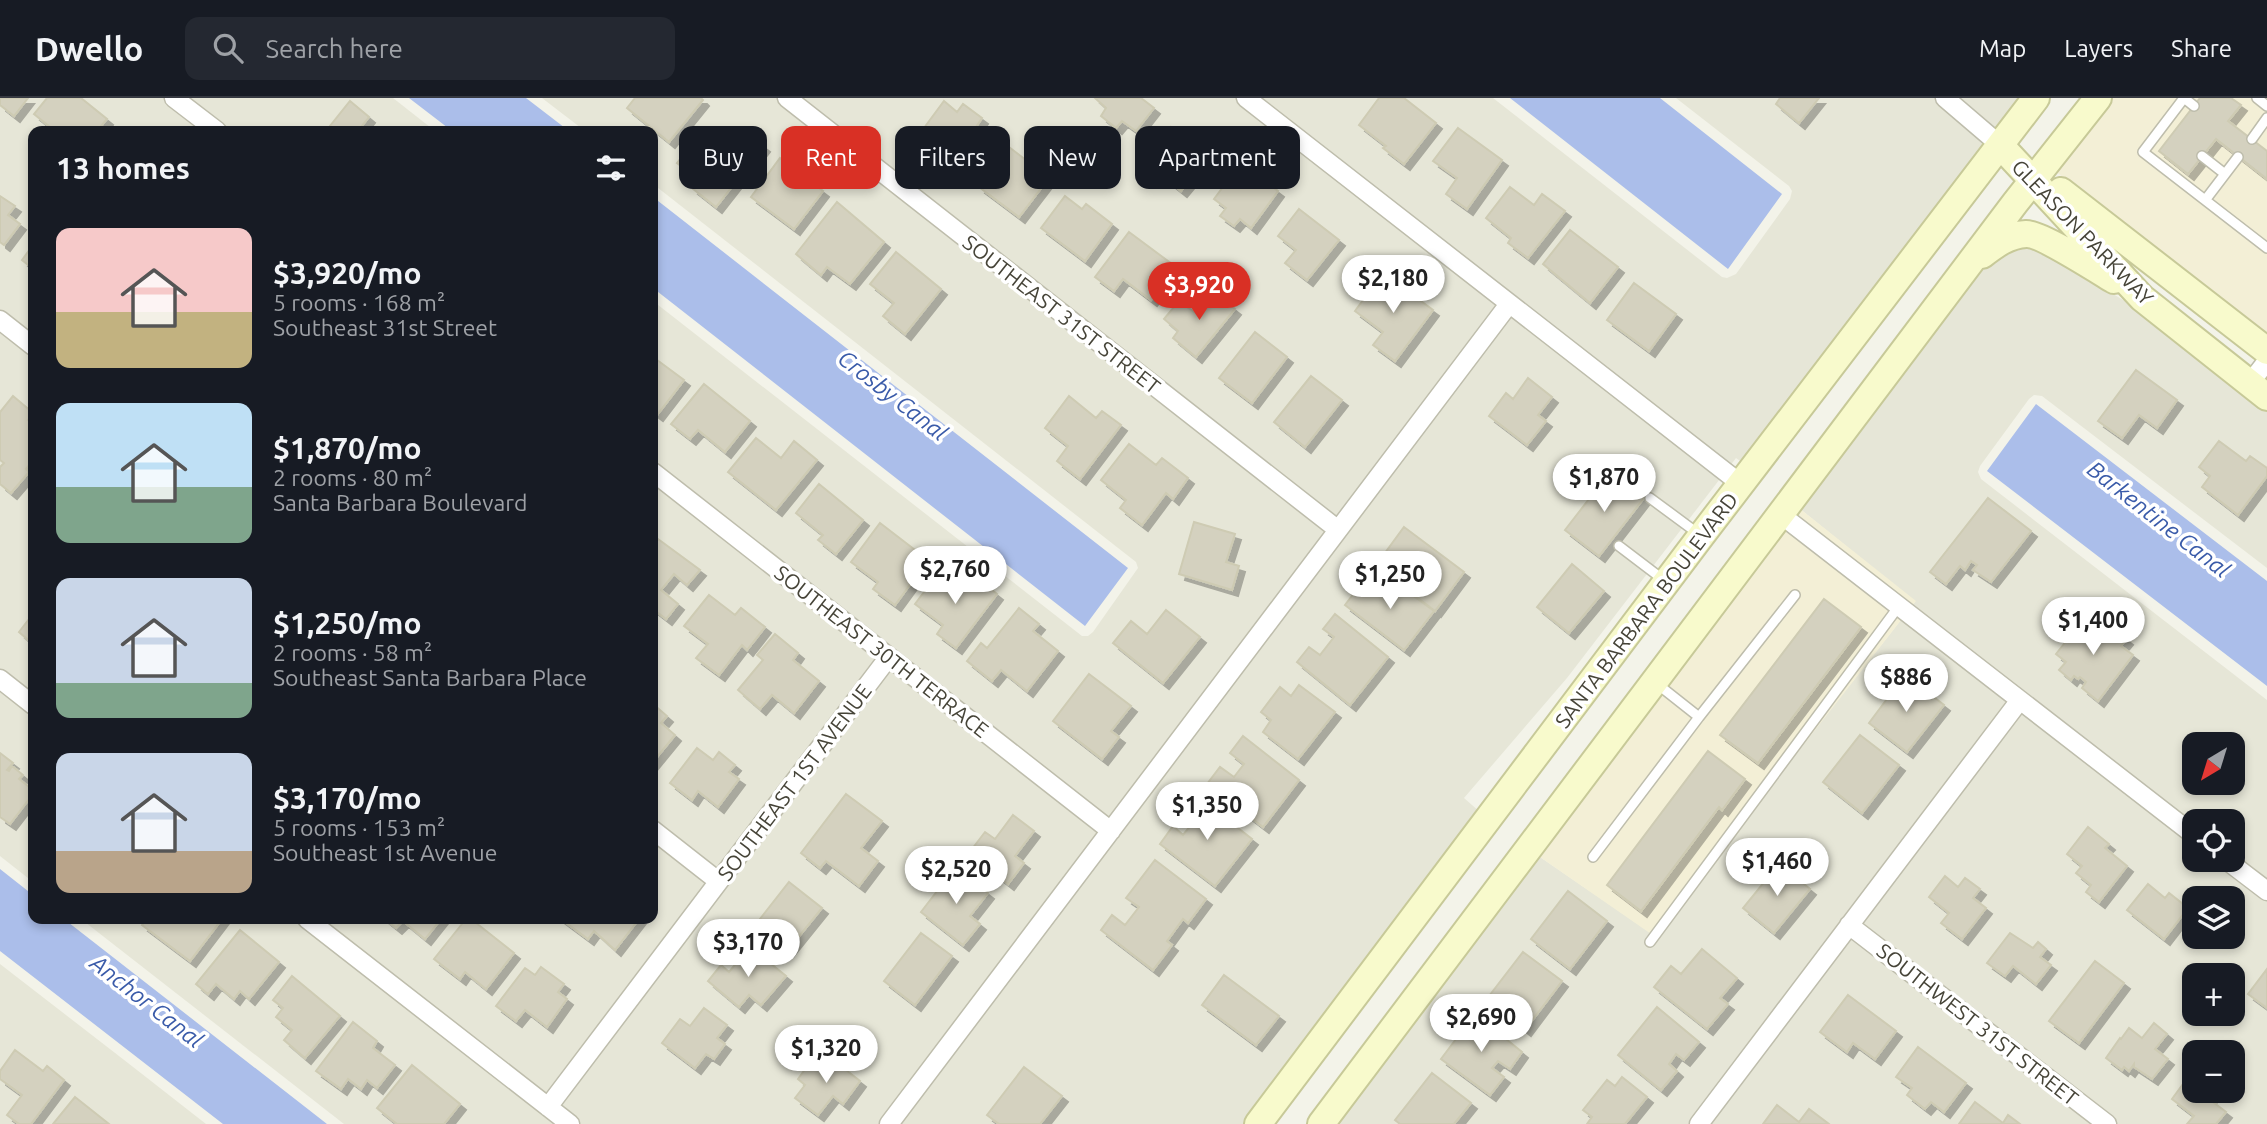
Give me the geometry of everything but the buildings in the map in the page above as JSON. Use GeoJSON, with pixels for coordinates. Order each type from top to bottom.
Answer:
{"type":"FeatureCollection","features":[{"type":"Feature","properties":{"kind":"main road","name":"SANTA BARBARA BOULEVARD"},"geometry":{"type":"LineString","coordinates":[[1258,1124],[1666,582],[2036,98]]}},
{"type":"Feature","properties":{"kind":"main road"},"geometry":{"type":"LineString","coordinates":[[1321,1124],[2035,176],[2098,98]]}},
{"type":"Feature","properties":{"kind":"main road","name":"GLEASON PARKWAY"},"geometry":{"type":"LineString","coordinates":[[2000,145],[2035,176],[2267,351]]}},
{"type":"Feature","properties":{"kind":"main road","name":"GLEASON PARKWAY"},"geometry":{"type":"LineString","coordinates":[[2035,176],[2142,298],[2258,390]]}},
{"type":"Feature","properties":{"kind":"main road"},"geometry":{"type":"LineString","coordinates":[[1967,267],[2002,240],[2029,233],[2065,251],[2142,298]]}},
{"type":"Feature","properties":{"kind":"street"},"geometry":{"type":"LineString","coordinates":[[174,98],[210,126]]}},
{"type":"Feature","properties":{"kind":"street","name":"SOUTHEAST 31ST STREET"},"geometry":{"type":"LineString","coordinates":[[787,98],[1338,529]]}},
{"type":"Feature","properties":{"kind":"street"},"geometry":{"type":"LineString","coordinates":[[1246,98],[1741,484]]}},
{"type":"Feature","properties":{"kind":"street"},"geometry":{"type":"LineString","coordinates":[[1945,98],[2000,145]]}},
{"type":"Feature","properties":{"kind":"street"},"geometry":{"type":"LineString","coordinates":[[889,1124],[1509,304]]}},
{"type":"Feature","properties":{"kind":"street"},"geometry":{"type":"LineString","coordinates":[[0,320],[28,342]]}},
{"type":"Feature","properties":{"kind":"street"},"geometry":{"type":"LineString","coordinates":[[2258,390],[2267,361]]}},
{"type":"Feature","properties":{"kind":"street","name":"SOUTHEAST 30TH TERRACE"},"geometry":{"type":"LineString","coordinates":[[658,476],[1111,831]]}},
{"type":"Feature","properties":{"kind":"street"},"geometry":{"type":"LineString","coordinates":[[1780,514],[2182,826]]}},
{"type":"Feature","properties":{"kind":"street","name":"SOUTHEAST 1ST AVENUE"},"geometry":{"type":"LineString","coordinates":[[548,1107],[888,657]]}},
{"type":"Feature","properties":{"kind":"street"},"geometry":{"type":"LineString","coordinates":[[0,679],[28,701]]}},
{"type":"Feature","properties":{"kind":"street"},"geometry":{"type":"LineString","coordinates":[[1699,1124],[2020,700]]}},
{"type":"Feature","properties":{"kind":"street"},"geometry":{"type":"LineString","coordinates":[[658,834],[718,881]]}},
{"type":"Feature","properties":{"kind":"street"},"geometry":{"type":"LineString","coordinates":[[2242,872],[2267,891]]}},
{"type":"Feature","properties":{"kind":"street"},"geometry":{"type":"LineString","coordinates":[[313,924],[570,1124]]}},
{"type":"Feature","properties":{"kind":"street","name":"SOUTHWEST 31ST STREET"},"geometry":{"type":"LineString","coordinates":[[1849,925],[2107,1124]]}},
{"type":"Feature","properties":{"kind":"lane"},"geometry":{"type":"LineString","coordinates":[[2194,106],[2184,98],[2143,152],[2267,248]]}},
{"type":"Feature","properties":{"kind":"lane"},"geometry":{"type":"LineString","coordinates":[[2257,98],[2267,106]]}},
{"type":"Feature","properties":{"kind":"lane"},"geometry":{"type":"LineString","coordinates":[[2252,139],[2267,118]]}},
{"type":"Feature","properties":{"kind":"lane"},"geometry":{"type":"LineString","coordinates":[[2163,126],[2173,133]]}},
{"type":"Feature","properties":{"kind":"lane"},"geometry":{"type":"LineString","coordinates":[[2202,156],[2225,174]]}},
{"type":"Feature","properties":{"kind":"lane"},"geometry":{"type":"LineString","coordinates":[[2206,200],[2238,156]]}},
{"type":"Feature","properties":{"kind":"lane"},"geometry":{"type":"LineString","coordinates":[[1650,498],[1701,536]]}},
{"type":"Feature","properties":{"kind":"lane"},"geometry":{"type":"LineString","coordinates":[[1619,546],[1666,582]]}},
{"type":"Feature","properties":{"kind":"lane"},"geometry":{"type":"LineString","coordinates":[[1593,857],[1795,595]]}},
{"type":"Feature","properties":{"kind":"lane"},"geometry":{"type":"LineString","coordinates":[[1650,942],[1899,606]]}},
{"type":"Feature","properties":{"kind":"lane"},"geometry":{"type":"LineString","coordinates":[[1654,681],[1699,717]]}},
{"type":"Feature","properties":{"kind":"shaded area"},"geometry":{"type":"Polygon","coordinates":[[[0,98],[393,98],[429,126],[28,126],[28,878],[0,856],[0,98]]]}},
{"type":"Feature","properties":{"kind":"shaded area"},"geometry":{"type":"Polygon","coordinates":[[[542,98],[1493,98],[1722,277],[1727,278],[1736,274],[1790,199],[1792,191],[1676,98],[2023,98],[1743,463],[1736,458],[1567,678],[1464,798],[1480,812],[1245,1124],[344,1124],[87,924],[658,924],[658,305],[1082,636],[1093,632],[1138,568],[1136,562],[658,188],[658,126],[578,126],[542,98]]]}},
{"type":"Feature","properties":{"kind":"shaded area"},"geometry":{"type":"Polygon","coordinates":[[[2111,98],[2267,98],[2267,336],[2054,170],[2111,98]]]}},
{"type":"Feature","properties":{"kind":"shaded area"},"geometry":{"type":"Polygon","coordinates":[[[2026,245],[2135,307],[2267,412],[2267,568],[2042,396],[2034,395],[2029,399],[1978,472],[1981,479],[2267,700],[2267,1124],[1334,1124],[1537,855],[1654,935],[1915,602],[1799,508],[1974,275],[2006,250],[2026,245]]]}},
{"type":"Feature","properties":{"kind":"shaded area"},"geometry":{"type":"Polygon","coordinates":[[[1799,508],[1916,601],[1654,936],[1537,855],[1799,508]]]}},
{"type":"Feature","properties":{"kind":"shaded area"},"geometry":{"type":"Polygon","coordinates":[[[0,964],[128,1063],[206,1124],[0,1124],[0,964]]]}},
{"type":"Feature","properties":{"kind":"water"},"geometry":{"type":"Polygon","coordinates":[[[409,98],[526,98],[562,126],[445,126],[409,98]]]}},
{"type":"Feature","properties":{"kind":"water"},"geometry":{"type":"Polygon","coordinates":[[[1510,98],[1660,98],[1782,194],[1728,269],[1510,98]]]}},
{"type":"Feature","properties":{"kind":"water","name":"Crosby Canal"},"geometry":{"type":"Polygon","coordinates":[[[658,201],[1128,568],[1085,626],[658,292],[658,201]]]}},
{"type":"Feature","properties":{"kind":"water","name":"Barkentine Canal"},"geometry":{"type":"Polygon","coordinates":[[[2036,404],[2267,581],[2267,686],[1987,471],[2036,404]]]}},
{"type":"Feature","properties":{"kind":"water","name":"Anchor Canal"},"geometry":{"type":"Polygon","coordinates":[[[0,869],[28,891],[28,924],[70,924],[327,1124],[223,1124],[0,951],[0,869]]]}}]}
